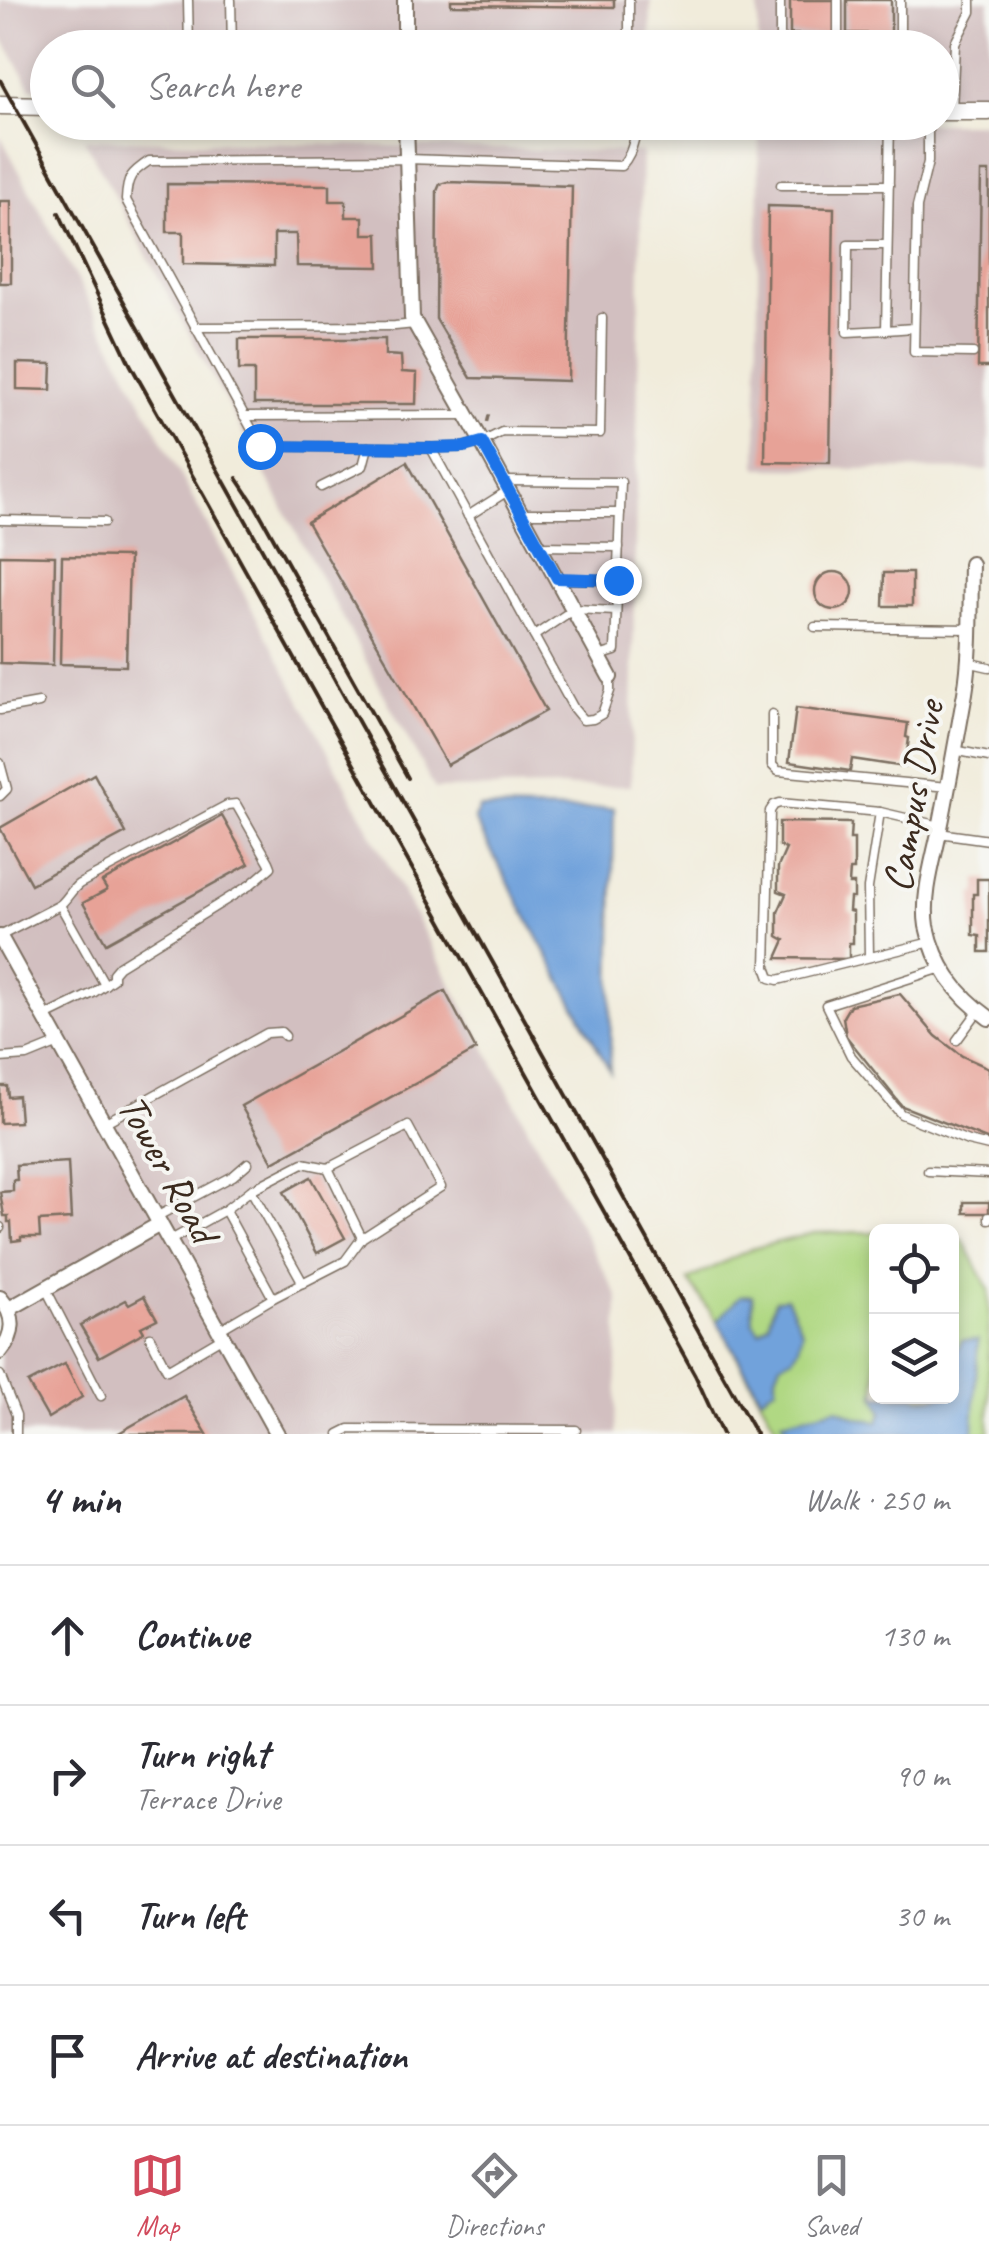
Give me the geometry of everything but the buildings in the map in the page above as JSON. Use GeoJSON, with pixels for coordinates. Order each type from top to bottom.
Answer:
{"type":"FeatureCollection","features":[{"type":"Feature","properties":{"kind":"street"},"geometry":{"type":"LineString","coordinates":[[405,30],[406,0]]}},
{"type":"Feature","properties":{"kind":"street"},"geometry":{"type":"LineString","coordinates":[[0,105],[30,106]]}},
{"type":"Feature","properties":{"kind":"street"},"geometry":{"type":"LineString","coordinates":[[959,111],[989,111]]}},
{"type":"Feature","properties":{"kind":"street"},"geometry":{"type":"LineString","coordinates":[[407,140],[412,318],[610,677]]}},
{"type":"Feature","properties":{"kind":"street","name":"Campus Drive"},"geometry":{"type":"LineString","coordinates":[[971,564],[968,662],[926,910],[931,942],[942,968],[960,995],[984,1014]]}},
{"type":"Feature","properties":{"kind":"street","name":"Tower Road"},"geometry":{"type":"LineString","coordinates":[[0,937],[278,1434]]}},
{"type":"Feature","properties":{"kind":"street"},"geometry":{"type":"LineString","coordinates":[[0,1352],[12,1332],[5,1304],[46,1288],[158,1221]]}},
{"type":"Feature","properties":{"kind":"lane"},"geometry":{"type":"LineString","coordinates":[[188,0],[189,30]]}},
{"type":"Feature","properties":{"kind":"lane"},"geometry":{"type":"LineString","coordinates":[[230,0],[231,30]]}},
{"type":"Feature","properties":{"kind":"lane"},"geometry":{"type":"LineString","coordinates":[[629,0],[629,30]]}},
{"type":"Feature","properties":{"kind":"lane"},"geometry":{"type":"LineString","coordinates":[[780,0],[780,30]]}},
{"type":"Feature","properties":{"kind":"lane"},"geometry":{"type":"LineString","coordinates":[[838,0],[838,30]]}},
{"type":"Feature","properties":{"kind":"lane"},"geometry":{"type":"LineString","coordinates":[[900,0],[900,30]]}},
{"type":"Feature","properties":{"kind":"lane"},"geometry":{"type":"LineString","coordinates":[[959,35],[971,12],[971,0]]}},
{"type":"Feature","properties":{"kind":"lane"},"geometry":{"type":"LineString","coordinates":[[602,318],[600,433],[502,432],[464,447],[260,446],[126,200],[126,186],[133,172],[149,161],[408,159],[622,166],[634,140]]}},
{"type":"Feature","properties":{"kind":"lane"},"geometry":{"type":"LineString","coordinates":[[886,330],[890,140]]}},
{"type":"Feature","properties":{"kind":"lane"},"geometry":{"type":"LineString","coordinates":[[928,140],[928,162],[917,207],[914,352],[973,352]]}},
{"type":"Feature","properties":{"kind":"lane"},"geometry":{"type":"LineString","coordinates":[[782,185],[889,185]]}},
{"type":"Feature","properties":{"kind":"lane"},"geometry":{"type":"LineString","coordinates":[[888,244],[848,245],[848,332],[914,328]]}},
{"type":"Feature","properties":{"kind":"lane"},"geometry":{"type":"LineString","coordinates":[[196,327],[416,324]]}},
{"type":"Feature","properties":{"kind":"lane"},"geometry":{"type":"LineString","coordinates":[[244,416],[468,415]]}},
{"type":"Feature","properties":{"kind":"lane"},"geometry":{"type":"LineString","coordinates":[[321,487],[363,466],[368,447]]}},
{"type":"Feature","properties":{"kind":"lane"},"geometry":{"type":"LineString","coordinates":[[432,448],[574,709],[584,720],[602,714],[610,677]]}},
{"type":"Feature","properties":{"kind":"lane"},"geometry":{"type":"LineString","coordinates":[[468,516],[506,486],[621,482],[615,651],[599,656]]}},
{"type":"Feature","properties":{"kind":"lane"},"geometry":{"type":"LineString","coordinates":[[521,513],[620,513]]}},
{"type":"Feature","properties":{"kind":"lane"},"geometry":{"type":"LineString","coordinates":[[0,520],[104,522]]}},
{"type":"Feature","properties":{"kind":"lane"},"geometry":{"type":"LineString","coordinates":[[540,546],[619,547]]}},
{"type":"Feature","properties":{"kind":"lane"},"geometry":{"type":"LineString","coordinates":[[557,578],[618,580]]}},
{"type":"Feature","properties":{"kind":"lane"},"geometry":{"type":"LineString","coordinates":[[534,636],[574,609],[616,611]]}},
{"type":"Feature","properties":{"kind":"lane"},"geometry":{"type":"LineString","coordinates":[[815,627],[970,629]]}},
{"type":"Feature","properties":{"kind":"lane"},"geometry":{"type":"LineString","coordinates":[[968,662],[989,667]]}},
{"type":"Feature","properties":{"kind":"lane"},"geometry":{"type":"LineString","coordinates":[[0,710],[39,703]]}},
{"type":"Feature","properties":{"kind":"lane"},"geometry":{"type":"LineString","coordinates":[[772,714],[772,766],[778,771],[948,787]]}},
{"type":"Feature","properties":{"kind":"lane"},"geometry":{"type":"LineString","coordinates":[[954,750],[989,757]]}},
{"type":"Feature","properties":{"kind":"lane"},"geometry":{"type":"LineString","coordinates":[[0,763],[7,789],[0,796]]}},
{"type":"Feature","properties":{"kind":"lane"},"geometry":{"type":"LineString","coordinates":[[931,942],[778,980],[770,978],[766,968],[770,811],[780,803],[880,812],[989,840]]}},
{"type":"Feature","properties":{"kind":"lane"},"geometry":{"type":"LineString","coordinates":[[0,937],[60,904],[79,884],[232,804],[236,804],[269,862],[271,867],[250,885],[119,966],[112,979],[93,993],[44,1016]]}},
{"type":"Feature","properties":{"kind":"lane"},"geometry":{"type":"LineString","coordinates":[[869,957],[868,888],[880,812]]}},
{"type":"Feature","properties":{"kind":"lane"},"geometry":{"type":"LineString","coordinates":[[60,904],[104,984]]}},
{"type":"Feature","properties":{"kind":"lane"},"geometry":{"type":"LineString","coordinates":[[942,968],[826,1005],[851,1056],[901,1114],[989,1146]]}},
{"type":"Feature","properties":{"kind":"lane"},"geometry":{"type":"LineString","coordinates":[[957,1040],[984,1014]]}},
{"type":"Feature","properties":{"kind":"lane"},"geometry":{"type":"LineString","coordinates":[[104,1123],[267,1033],[281,1032],[285,1036]]}},
{"type":"Feature","properties":{"kind":"lane"},"geometry":{"type":"LineString","coordinates":[[0,1058],[28,1056],[59,1043]]}},
{"type":"Feature","properties":{"kind":"lane"},"geometry":{"type":"LineString","coordinates":[[150,1338],[167,1370],[273,1298],[345,1260],[362,1238],[440,1187],[408,1126],[328,1168],[303,1163],[251,1190],[226,1210],[170,1241]]}},
{"type":"Feature","properties":{"kind":"lane"},"geometry":{"type":"LineString","coordinates":[[158,1221],[248,1163]]}},
{"type":"Feature","properties":{"kind":"lane"},"geometry":{"type":"LineString","coordinates":[[328,1168],[362,1238]]}},
{"type":"Feature","properties":{"kind":"lane"},"geometry":{"type":"LineString","coordinates":[[928,1171],[989,1174]]}},
{"type":"Feature","properties":{"kind":"lane"},"geometry":{"type":"LineString","coordinates":[[251,1190],[303,1283]]}},
{"type":"Feature","properties":{"kind":"lane"},"geometry":{"type":"LineString","coordinates":[[226,1210],[273,1298]]}},
{"type":"Feature","properties":{"kind":"lane"},"geometry":{"type":"LineString","coordinates":[[46,1288],[101,1396]]}},
{"type":"Feature","properties":{"kind":"lane"},"geometry":{"type":"LineString","coordinates":[[0,1375],[16,1414],[16,1434]]}},
{"type":"Feature","properties":{"kind":"lane"},"geometry":{"type":"LineString","coordinates":[[339,1434],[349,1429],[576,1430]]}},
{"type":"Feature","properties":{"kind":"path"},"geometry":{"type":"LineString","coordinates":[[488,414],[488,422]]}},
{"type":"Feature","properties":{"kind":"shaded area"},"geometry":{"type":"Polygon","coordinates":[[[0,0],[651,0],[650,30],[30,30],[30,86],[0,34],[0,0]]]}},
{"type":"Feature","properties":{"kind":"shaded area"},"geometry":{"type":"Polygon","coordinates":[[[758,0],[989,0],[989,95],[959,95],[959,30],[758,30],[758,0]]]}},
{"type":"Feature","properties":{"kind":"shaded area"},"geometry":{"type":"Polygon","coordinates":[[[959,123],[989,123],[989,470],[757,468],[759,140],[959,140],[959,123]]]}},
{"type":"Feature","properties":{"kind":"shaded area"},"geometry":{"type":"Polygon","coordinates":[[[0,135],[618,1297],[616,1434],[0,1434],[0,135]]]}},
{"type":"Feature","properties":{"kind":"shaded area"},"geometry":{"type":"Polygon","coordinates":[[[85,140],[642,152],[631,786],[435,789],[85,140]]]}},
{"type":"Feature","properties":{"kind":"green space"},"geometry":{"type":"Polygon","coordinates":[[[869,1232],[869,1404],[959,1404],[959,1239],[963,1240],[989,1290],[989,1434],[780,1434],[717,1321],[688,1280],[751,1249],[814,1233],[869,1232]]]}},
{"type":"Feature","properties":{"kind":"water"},"geometry":{"type":"Polygon","coordinates":[[[479,808],[614,808],[610,1071],[474,819],[479,808]]]}},
{"type":"Feature","properties":{"kind":"water"},"geometry":{"type":"Polygon","coordinates":[[[752,1295],[753,1322],[759,1331],[768,1324],[775,1300],[786,1297],[802,1331],[793,1357],[781,1363],[776,1387],[761,1397],[717,1321],[740,1296],[752,1295]]]}},
{"type":"Feature","properties":{"kind":"water"},"geometry":{"type":"Polygon","coordinates":[[[962,1340],[978,1340],[973,1434],[790,1434],[782,1421],[837,1408],[878,1422],[883,1411],[880,1404],[959,1404],[962,1340]]]}},
{"type":"Feature","properties":{"kind":"railway"},"geometry":{"type":"LineString","coordinates":[[0,80],[30,134]]}},
{"type":"Feature","properties":{"kind":"railway"},"geometry":{"type":"LineString","coordinates":[[34,140],[756,1434]]}},
{"type":"Feature","properties":{"kind":"railway"},"geometry":{"type":"LineString","coordinates":[[59,213],[130,364],[695,1375],[722,1434]]}},
{"type":"Feature","properties":{"kind":"railway"},"geometry":{"type":"LineString","coordinates":[[237,478],[408,778]]}},
{"type":"Feature","properties":{"kind":"route"},"geometry":{"type":"LineString","coordinates":[[260,446],[432,448],[482,442],[557,578],[618,580]]}}]}
